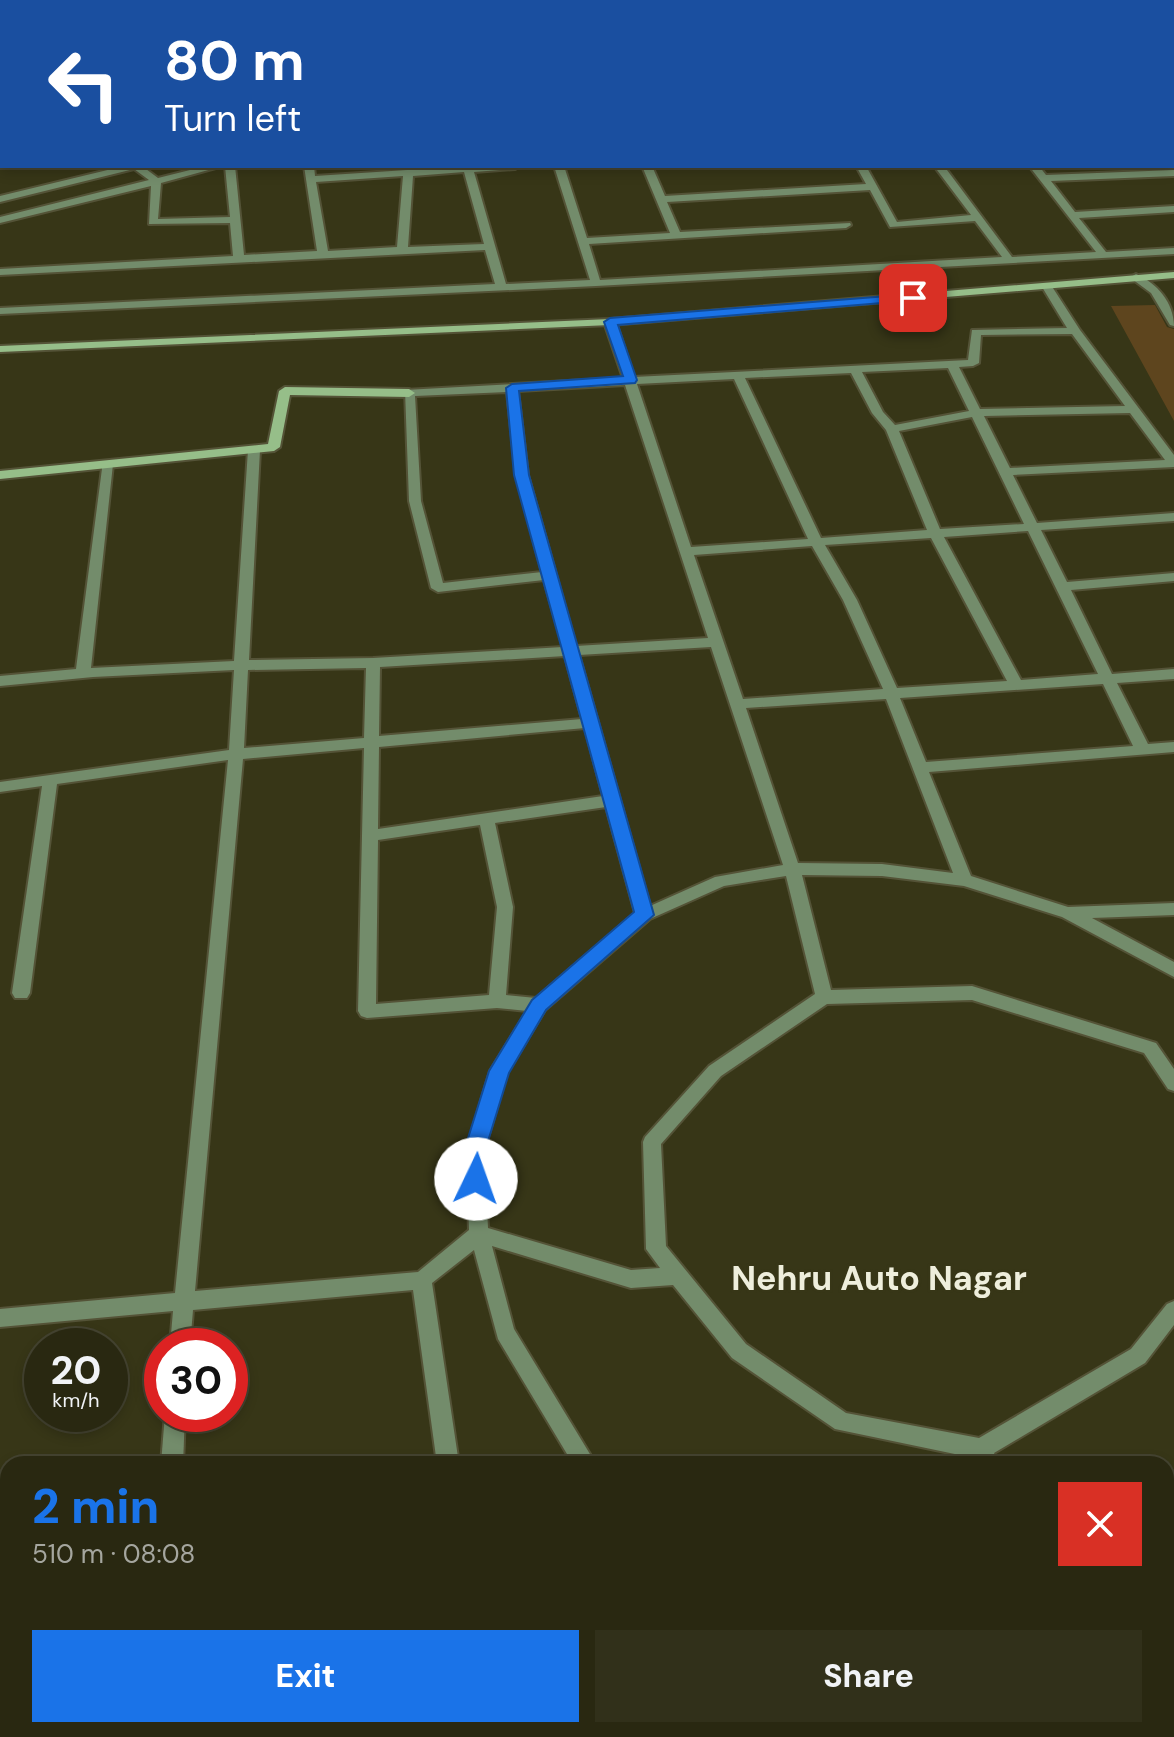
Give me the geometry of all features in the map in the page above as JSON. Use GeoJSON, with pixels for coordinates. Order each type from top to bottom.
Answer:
{"type":"FeatureCollection","features":[{"type":"Feature","properties":{"kind":"main road"},"geometry":{"type":"LineString","coordinates":[[0,349],[610,322],[1174,275]]}},
{"type":"Feature","properties":{"kind":"main road"},"geometry":{"type":"LineString","coordinates":[[0,475],[274,447],[285,391],[409,393]]}},
{"type":"Feature","properties":{"kind":"street"},"geometry":{"type":"LineString","coordinates":[[0,199],[128,168]]}},
{"type":"Feature","properties":{"kind":"street"},"geometry":{"type":"LineString","coordinates":[[139,168],[156,181]]}},
{"type":"Feature","properties":{"kind":"street"},"geometry":{"type":"LineString","coordinates":[[0,220],[210,168]]}},
{"type":"Feature","properties":{"kind":"street"},"geometry":{"type":"LineString","coordinates":[[230,168],[239,259]]}},
{"type":"Feature","properties":{"kind":"street"},"geometry":{"type":"LineString","coordinates":[[309,168],[323,254]]}},
{"type":"Feature","properties":{"kind":"street"},"geometry":{"type":"LineString","coordinates":[[311,179],[484,168]]}},
{"type":"Feature","properties":{"kind":"street"},"geometry":{"type":"LineString","coordinates":[[560,168],[596,283]]}},
{"type":"Feature","properties":{"kind":"street"},"geometry":{"type":"LineString","coordinates":[[648,168],[676,235]]}},
{"type":"Feature","properties":{"kind":"street"},"geometry":{"type":"LineString","coordinates":[[862,168],[894,225],[977,218]]}},
{"type":"Feature","properties":{"kind":"street"},"geometry":{"type":"LineString","coordinates":[[940,168],[1010,261]]}},
{"type":"Feature","properties":{"kind":"street"},"geometry":{"type":"LineString","coordinates":[[1036,168],[1104,256]]}},
{"type":"Feature","properties":{"kind":"street"},"geometry":{"type":"LineString","coordinates":[[468,169],[501,287]]}},
{"type":"Feature","properties":{"kind":"street"},"geometry":{"type":"LineString","coordinates":[[402,250],[408,173]]}},
{"type":"Feature","properties":{"kind":"street"},"geometry":{"type":"LineString","coordinates":[[1044,178],[1174,173]]}},
{"type":"Feature","properties":{"kind":"street"},"geometry":{"type":"LineString","coordinates":[[156,181],[153,222],[235,220]]}},
{"type":"Feature","properties":{"kind":"street"},"geometry":{"type":"LineString","coordinates":[[661,199],[873,187]]}},
{"type":"Feature","properties":{"kind":"street"},"geometry":{"type":"LineString","coordinates":[[1072,215],[1174,209]]}},
{"type":"Feature","properties":{"kind":"street"},"geometry":{"type":"LineString","coordinates":[[583,241],[846,225]]}},
{"type":"Feature","properties":{"kind":"street"},"geometry":{"type":"LineString","coordinates":[[0,272],[490,247]]}},
{"type":"Feature","properties":{"kind":"street"},"geometry":{"type":"LineString","coordinates":[[0,311],[596,283],[1174,251]]}},
{"type":"Feature","properties":{"kind":"street"},"geometry":{"type":"LineString","coordinates":[[1136,277],[1155,291],[1174,323]]}},
{"type":"Feature","properties":{"kind":"street"},"geometry":{"type":"LineString","coordinates":[[1006,472],[1174,463],[1075,331],[1047,287]]}},
{"type":"Feature","properties":{"kind":"street"},"geometry":{"type":"LineString","coordinates":[[610,322],[792,869],[824,997]]}},
{"type":"Feature","properties":{"kind":"street"},"geometry":{"type":"LineString","coordinates":[[550,575],[438,588],[415,501],[409,393],[973,363],[976,332],[1075,331]]}},
{"type":"Feature","properties":{"kind":"street"},"geometry":{"type":"LineString","coordinates":[[952,364],[1143,750]]}},
{"type":"Feature","properties":{"kind":"street"},"geometry":{"type":"LineString","coordinates":[[855,369],[878,413],[892,429],[935,533],[1017,686]]}},
{"type":"Feature","properties":{"kind":"street"},"geometry":{"type":"LineString","coordinates":[[738,375],[816,541],[850,600],[922,767],[964,880]]}},
{"type":"Feature","properties":{"kind":"street"},"geometry":{"type":"LineString","coordinates":[[512,388],[522,475],[644,915]]}},
{"type":"Feature","properties":{"kind":"street"},"geometry":{"type":"LineString","coordinates":[[892,429],[976,413],[1133,409]]}},
{"type":"Feature","properties":{"kind":"street"},"geometry":{"type":"LineString","coordinates":[[181,1328],[236,754],[254,450]]}},
{"type":"Feature","properties":{"kind":"street"},"geometry":{"type":"LineString","coordinates":[[83,672],[107,464]]}},
{"type":"Feature","properties":{"kind":"street"},"geometry":{"type":"LineString","coordinates":[[688,551],[1174,517]]}},
{"type":"Feature","properties":{"kind":"street"},"geometry":{"type":"LineString","coordinates":[[1063,587],[1174,577]]}},
{"type":"Feature","properties":{"kind":"street"},"geometry":{"type":"LineString","coordinates":[[0,681],[83,672],[242,664],[373,663],[717,642]]}},
{"type":"Feature","properties":{"kind":"street"},"geometry":{"type":"LineString","coordinates":[[373,663],[367,1011],[497,1001],[539,1005]]}},
{"type":"Feature","properties":{"kind":"street"},"geometry":{"type":"LineString","coordinates":[[737,704],[1174,674]]}},
{"type":"Feature","properties":{"kind":"street"},"geometry":{"type":"LineString","coordinates":[[0,787],[236,754],[591,723]]}},
{"type":"Feature","properties":{"kind":"street"},"geometry":{"type":"LineString","coordinates":[[922,767],[1174,747]]}},
{"type":"Feature","properties":{"kind":"street"},"geometry":{"type":"LineString","coordinates":[[21,993],[50,781]]}},
{"type":"Feature","properties":{"kind":"street"},"geometry":{"type":"LineString","coordinates":[[370,836],[614,800]]}},
{"type":"Feature","properties":{"kind":"street"},"geometry":{"type":"LineString","coordinates":[[486,818],[505,907],[497,1001]]}},
{"type":"Feature","properties":{"kind":"street"},"geometry":{"type":"LineString","coordinates":[[580,1456],[505,1332],[479,1234],[475,1151],[499,1071],[539,1005],[644,915],[721,881],[792,869],[882,870],[964,880],[1068,913],[1174,970]]}},
{"type":"Feature","properties":{"kind":"street"},"geometry":{"type":"LineString","coordinates":[[1068,913],[1174,909]]}},
{"type":"Feature","properties":{"kind":"street"},"geometry":{"type":"LineString","coordinates":[[980,1456],[842,1422],[739,1351],[656,1249],[652,1142],[715,1071],[824,997],[972,993],[1150,1048],[1174,1084]]}},
{"type":"Feature","properties":{"kind":"street"},"geometry":{"type":"LineString","coordinates":[[0,1318],[422,1280],[479,1234]]}},
{"type":"Feature","properties":{"kind":"street"},"geometry":{"type":"LineString","coordinates":[[479,1234],[631,1279],[677,1276]]}},
{"type":"Feature","properties":{"kind":"street"},"geometry":{"type":"LineString","coordinates":[[422,1280],[447,1456]]}},
{"type":"Feature","properties":{"kind":"street"},"geometry":{"type":"LineString","coordinates":[[986,1456],[1138,1356],[1174,1310]]}},
{"type":"Feature","properties":{"kind":"street"},"geometry":{"type":"LineString","coordinates":[[172,1456],[174,1432]]}},
{"type":"Feature","properties":{"kind":"building"},"geometry":{"type":"Polygon","coordinates":[[[1155,305],[1167,327],[1174,329],[1174,421],[1111,306],[1155,305]]]}},
{"type":"Feature","properties":{"kind":"district","name":"Nehru Auto Nagar"},"geometry":{"type":"Point","coordinates":[879,1278]}},
{"type":"Feature","properties":{"kind":"route"},"geometry":{"type":"LineString","coordinates":[[476,1179],[475,1151],[499,1071],[539,1005],[644,915],[522,475],[512,388],[631,380],[610,322],[913,298]]}}]}
